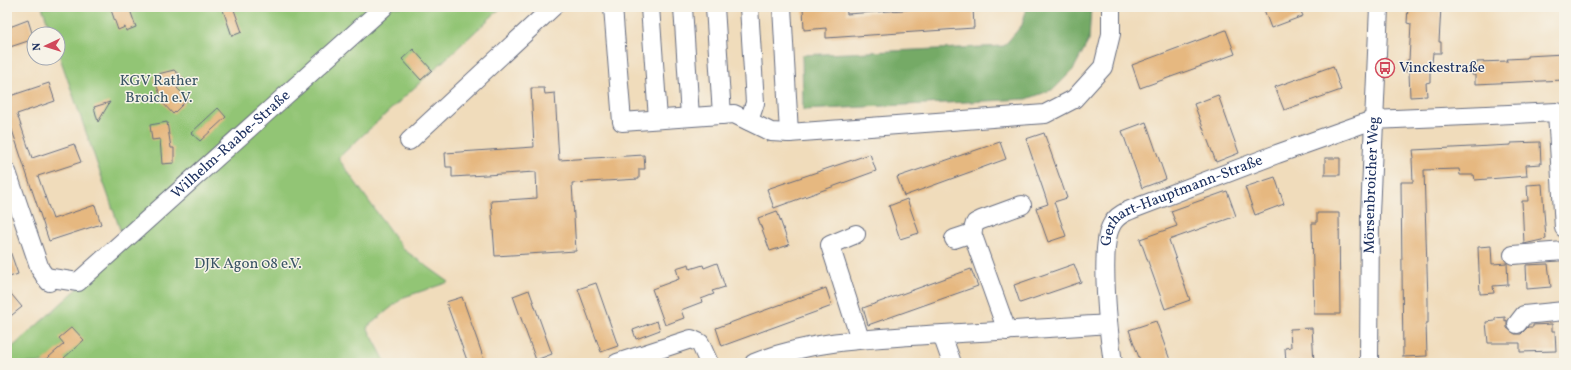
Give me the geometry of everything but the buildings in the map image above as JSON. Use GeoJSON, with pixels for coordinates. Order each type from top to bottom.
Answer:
{"type":"FeatureCollection","features":[{"type":"Feature","properties":{"kind":"street","name":"Wilhelm-Raabe-Straße"},"geometry":{"type":"LineString","coordinates":[[7,172],[40,270],[47,280],[78,282],[384,7]]}},
{"type":"Feature","properties":{"kind":"street"},"geometry":{"type":"LineString","coordinates":[[408,141],[553,7]]}},
{"type":"Feature","properties":{"kind":"street"},"geometry":{"type":"LineString","coordinates":[[613,7],[622,122],[734,114],[771,132],[789,133],[1045,114],[1074,99],[1103,67],[1111,34],[1111,7]]}},
{"type":"Feature","properties":{"kind":"street"},"geometry":{"type":"LineString","coordinates":[[650,7],[658,119]]}},
{"type":"Feature","properties":{"kind":"street"},"geometry":{"type":"LineString","coordinates":[[683,7],[690,117]]}},
{"type":"Feature","properties":{"kind":"street"},"geometry":{"type":"LineString","coordinates":[[715,7],[722,115]]}},
{"type":"Feature","properties":{"kind":"street"},"geometry":{"type":"LineString","coordinates":[[749,7],[755,103],[749,121]]}},
{"type":"Feature","properties":{"kind":"street"},"geometry":{"type":"LineString","coordinates":[[782,7],[789,133]]}},
{"type":"Feature","properties":{"kind":"street","name":"Mörsenbroicher Weg"},"geometry":{"type":"LineString","coordinates":[[1369,363],[1370,214],[1378,7]]}},
{"type":"Feature","properties":{"kind":"street"},"geometry":{"type":"LineString","coordinates":[[1373,120],[1557,112],[1564,228]]}},
{"type":"Feature","properties":{"kind":"street","name":"Gerhart-Hauptmann-Straße"},"geometry":{"type":"LineString","coordinates":[[1113,363],[1108,324],[1107,237],[1111,225],[1125,212],[1277,154],[1373,120]]}},
{"type":"Feature","properties":{"kind":"street"},"geometry":{"type":"LineString","coordinates":[[1007,331],[972,233],[975,223],[1022,205]]}},
{"type":"Feature","properties":{"kind":"street"},"geometry":{"type":"LineString","coordinates":[[954,240],[972,233]]}},
{"type":"Feature","properties":{"kind":"street"},"geometry":{"type":"LineString","coordinates":[[856,234],[830,245],[860,339]]}},
{"type":"Feature","properties":{"kind":"street"},"geometry":{"type":"LineString","coordinates":[[1513,255],[1564,251]]}},
{"type":"Feature","properties":{"kind":"street"},"geometry":{"type":"LineString","coordinates":[[1517,324],[1524,315],[1564,311]]}},
{"type":"Feature","properties":{"kind":"street"},"geometry":{"type":"LineString","coordinates":[[754,363],[768,357],[805,356],[860,339],[1108,324]]}},
{"type":"Feature","properties":{"kind":"street"},"geometry":{"type":"LineString","coordinates":[[942,334],[952,363]]}},
{"type":"Feature","properties":{"kind":"street"},"geometry":{"type":"LineString","coordinates":[[617,363],[691,339],[700,343],[709,363]]}},
{"type":"Feature","properties":{"kind":"green space","name":"KGV Rather Broich e.V."},"geometry":{"type":"Polygon","coordinates":[[[42,7],[370,7],[123,238],[63,66],[66,66],[66,26],[49,26],[42,7]]]}},
{"type":"Feature","properties":{"kind":"green space","name":"DJK Agon 08 e.V."},"geometry":{"type":"Polygon","coordinates":[[[391,7],[502,7],[338,158],[403,249],[449,282],[404,297],[367,327],[386,363],[7,363],[7,352],[391,7]]]}},
{"type":"Feature","properties":{"kind":"green space"},"geometry":{"type":"Polygon","coordinates":[[[1027,7],[1091,7],[1089,40],[1073,70],[1054,89],[1027,99],[803,110],[802,55],[1004,46],[1022,25],[1027,7]]]}},
{"type":"Feature","properties":{"kind":"place","name":"Vinckestraße"},"geometry":{"type":"Point","coordinates":[1385,68]}}]}
